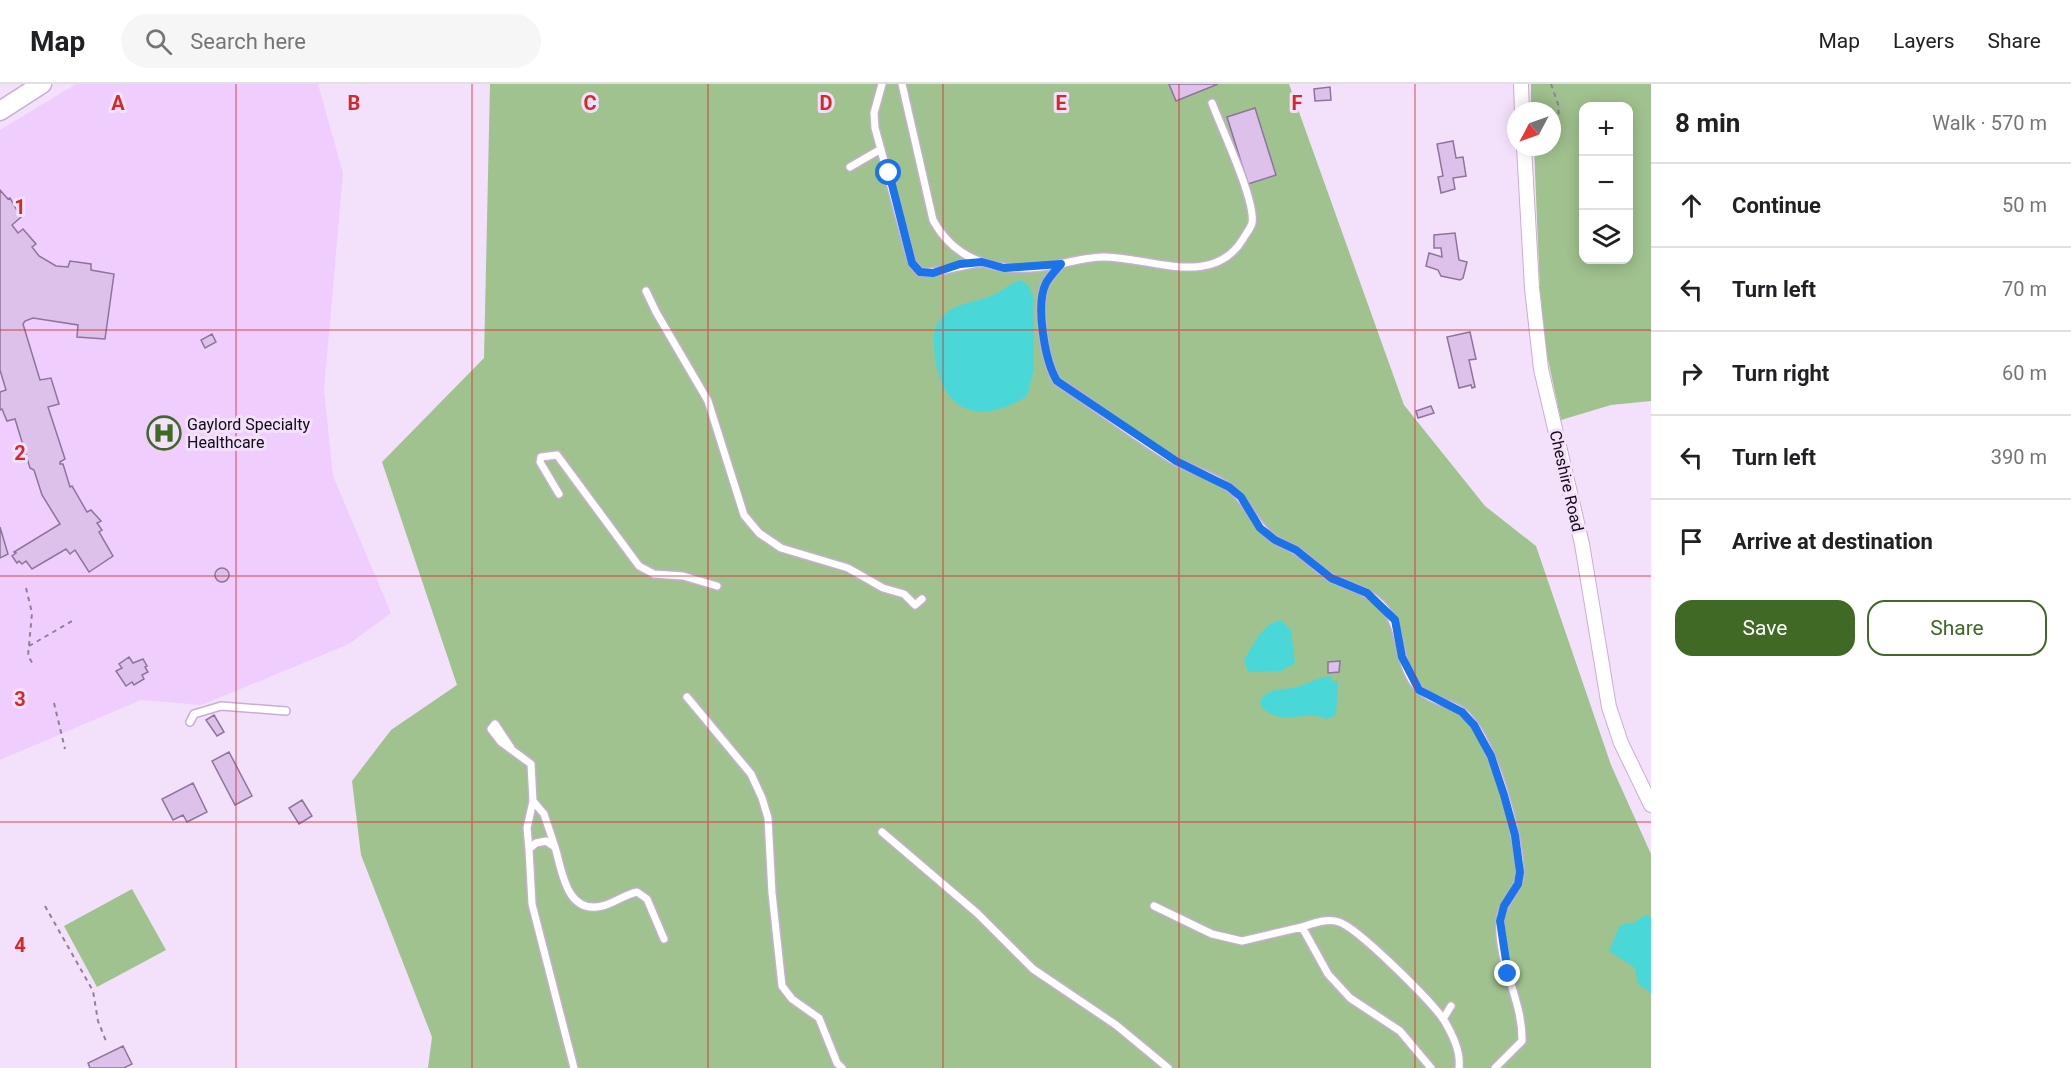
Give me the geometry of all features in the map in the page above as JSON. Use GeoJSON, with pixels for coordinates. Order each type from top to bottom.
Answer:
{"type":"FeatureCollection","features":[{"type":"Feature","properties":{"kind":"street"},"geometry":{"type":"LineString","coordinates":[[0,111],[42,84]]}},
{"type":"Feature","properties":{"kind":"street"},"geometry":{"type":"LineString","coordinates":[[1521,84],[1522,102]]}},
{"type":"Feature","properties":{"kind":"street","name":"Cheshire Road"},"geometry":{"type":"LineString","coordinates":[[1525,156],[1532,288],[1541,369],[1582,544],[1610,707],[1622,743],[1651,805]]}},
{"type":"Feature","properties":{"kind":"lane"},"geometry":{"type":"LineString","coordinates":[[882,84],[874,113],[880,149],[912,263],[920,272],[933,273],[960,264],[982,262]]}},
{"type":"Feature","properties":{"kind":"lane"},"geometry":{"type":"LineString","coordinates":[[902,84],[933,220],[943,239],[965,256],[1004,268],[1061,264],[1069,260],[1105,257],[1174,268],[1211,266],[1235,251],[1252,224],[1251,204],[1212,103]]}},
{"type":"Feature","properties":{"kind":"lane"},"geometry":{"type":"LineString","coordinates":[[850,167],[880,149]]}},
{"type":"Feature","properties":{"kind":"lane"},"geometry":{"type":"LineString","coordinates":[[1061,264],[1046,283],[1041,302],[1050,369],[1057,381],[1176,461],[1229,487],[1241,497],[1260,528],[1275,540],[1296,550],[1331,578],[1367,593],[1382,605],[1395,620],[1402,657],[1419,690],[1462,712],[1474,725],[1491,756],[1515,835],[1520,872],[1518,884],[1504,906],[1500,921],[1508,974],[1520,1014],[1522,1041],[1495,1068]]}},
{"type":"Feature","properties":{"kind":"lane"},"geometry":{"type":"LineString","coordinates":[[646,291],[660,320],[708,401],[744,515],[759,533],[781,548],[848,568],[883,588],[904,594],[915,605],[922,599]]}},
{"type":"Feature","properties":{"kind":"lane"},"geometry":{"type":"LineString","coordinates":[[559,494],[540,462],[541,457],[556,455],[639,566],[654,574],[683,576],[717,586]]}},
{"type":"Feature","properties":{"kind":"lane"},"geometry":{"type":"LineString","coordinates":[[687,698],[751,774],[762,798],[768,818],[771,893],[782,986],[792,999],[819,1018],[837,1063],[842,1068]]}},
{"type":"Feature","properties":{"kind":"lane"},"geometry":{"type":"LineString","coordinates":[[190,722],[194,714],[222,706],[286,711]]}},
{"type":"Feature","properties":{"kind":"lane"},"geometry":{"type":"LineString","coordinates":[[511,748],[531,764],[533,801],[527,828],[532,904],[574,1068]]}},
{"type":"Feature","properties":{"kind":"lane"},"geometry":{"type":"LineString","coordinates":[[533,801],[544,814],[566,888],[576,901],[585,907],[602,906],[637,892],[648,899],[664,939]]}},
{"type":"Feature","properties":{"kind":"lane"},"geometry":{"type":"LineString","coordinates":[[882,832],[977,914],[1033,969],[1116,1025],[1168,1068]]}},
{"type":"Feature","properties":{"kind":"lane"},"geometry":{"type":"LineString","coordinates":[[529,849],[536,843],[546,841],[555,847]]}},
{"type":"Feature","properties":{"kind":"lane"},"geometry":{"type":"LineString","coordinates":[[1154,906],[1212,934],[1242,941],[1322,921],[1336,921],[1346,925],[1425,997],[1443,1019],[1455,1042],[1459,1068]]}},
{"type":"Feature","properties":{"kind":"lane"},"geometry":{"type":"LineString","coordinates":[[1302,927],[1328,974],[1350,998],[1400,1031],[1431,1068]]}},
{"type":"Feature","properties":{"kind":"lane"},"geometry":{"type":"LineString","coordinates":[[1502,941],[1510,946]]}},
{"type":"Feature","properties":{"kind":"lane"},"geometry":{"type":"LineString","coordinates":[[1443,1019],[1451,1006]]}},
{"type":"Feature","properties":{"kind":"path"},"geometry":{"type":"LineString","coordinates":[[1551,84],[1557,102]]}},
{"type":"Feature","properties":{"kind":"path"},"geometry":{"type":"LineString","coordinates":[[26,588],[32,613],[28,656],[33,664]]}},
{"type":"Feature","properties":{"kind":"path"},"geometry":{"type":"LineString","coordinates":[[28,646],[74,620]]}},
{"type":"Feature","properties":{"kind":"path"},"geometry":{"type":"LineString","coordinates":[[54,703],[65,749]]}},
{"type":"Feature","properties":{"kind":"path"},"geometry":{"type":"LineString","coordinates":[[45,906],[93,991],[98,1021],[106,1041]]}},
{"type":"Feature","properties":{"kind":"shaded area","name":"Gaylord Specialty Healthcare"},"geometry":{"type":"Polygon","coordinates":[[[76,84],[318,84],[343,173],[324,390],[333,476],[391,613],[349,644],[202,705],[141,700],[0,760],[0,130],[76,84]]]}},
{"type":"Feature","properties":{"kind":"shaded area"},"geometry":{"type":"Polygon","coordinates":[[[490,84],[1289,84],[1404,405],[1485,506],[1536,546],[1611,765],[1651,854],[1651,1068],[428,1068],[432,1037],[361,855],[352,781],[391,730],[457,685],[382,462],[484,358],[490,84]]]}},
{"type":"Feature","properties":{"kind":"shaded area"},"geometry":{"type":"Polygon","coordinates":[[[1531,84],[1651,84],[1651,401],[1611,405],[1561,420],[1547,355],[1540,292],[1534,156],[1561,156],[1561,102],[1531,102],[1531,84]]]}},
{"type":"Feature","properties":{"kind":"shaded area"},"geometry":{"type":"Polygon","coordinates":[[[1021,280],[1029,286],[1033,297],[1034,369],[1027,396],[994,410],[980,412],[966,409],[955,402],[946,391],[939,376],[934,346],[938,322],[954,308],[990,296],[1021,280]]]}},
{"type":"Feature","properties":{"kind":"shaded area"},"geometry":{"type":"Polygon","coordinates":[[[1281,620],[1291,630],[1295,663],[1281,671],[1248,672],[1244,660],[1255,642],[1269,625],[1281,620]]]}},
{"type":"Feature","properties":{"kind":"shaded area"},"geometry":{"type":"Polygon","coordinates":[[[1331,676],[1332,681],[1338,681],[1336,715],[1327,719],[1319,716],[1278,716],[1261,707],[1260,701],[1268,693],[1331,676]]]}},
{"type":"Feature","properties":{"kind":"shaded area"},"geometry":{"type":"Polygon","coordinates":[[[132,889],[166,950],[97,987],[64,926],[132,889]]]}},
{"type":"Feature","properties":{"kind":"shaded area"},"geometry":{"type":"Polygon","coordinates":[[[1645,915],[1651,917],[1651,993],[1638,984],[1635,968],[1609,951],[1619,927],[1625,923],[1632,924],[1645,915]]]}},
{"type":"Feature","properties":{"kind":"building"},"geometry":{"type":"Polygon","coordinates":[[[1169,84],[1218,84],[1176,101],[1169,84]]]}},
{"type":"Feature","properties":{"kind":"building"},"geometry":{"type":"Polygon","coordinates":[[[1330,87],[1331,100],[1315,101],[1314,89],[1330,87]]]}},
{"type":"Feature","properties":{"kind":"building"},"geometry":{"type":"Polygon","coordinates":[[[1255,108],[1276,175],[1248,184],[1227,117],[1255,108]]]}},
{"type":"Feature","properties":{"kind":"building"},"geometry":{"type":"Polygon","coordinates":[[[1453,141],[1456,158],[1463,157],[1466,176],[1453,178],[1455,189],[1441,193],[1438,177],[1443,176],[1437,144],[1453,141]]]}},
{"type":"Feature","properties":{"kind":"building"},"geometry":{"type":"Polygon","coordinates":[[[0,190],[8,199],[10,198],[21,217],[12,225],[18,233],[23,229],[36,244],[32,247],[39,256],[56,266],[68,267],[70,261],[91,264],[91,270],[114,274],[105,339],[77,337],[78,325],[33,318],[23,324],[40,380],[51,378],[59,404],[48,407],[65,459],[60,464],[63,464],[70,487],[72,486],[87,512],[91,510],[101,521],[97,523],[102,530],[99,532],[113,556],[89,572],[75,550],[70,554],[66,549],[32,569],[26,561],[22,564],[19,561],[17,563],[12,556],[16,553],[14,552],[60,524],[42,495],[34,470],[30,468],[15,419],[7,421],[2,409],[0,410],[0,392],[6,390],[0,370],[0,190]]]}},
{"type":"Feature","properties":{"kind":"building"},"geometry":{"type":"Polygon","coordinates":[[[1455,233],[1459,260],[1467,262],[1463,278],[1460,280],[1441,276],[1438,270],[1426,266],[1429,253],[1442,257],[1441,248],[1434,248],[1434,235],[1455,233]]]}},
{"type":"Feature","properties":{"kind":"building"},"geometry":{"type":"Polygon","coordinates":[[[1470,332],[1476,359],[1469,360],[1475,387],[1472,388],[1471,385],[1459,388],[1447,337],[1470,332]]]}},
{"type":"Feature","properties":{"kind":"building"},"geometry":{"type":"Polygon","coordinates":[[[212,334],[216,342],[205,348],[201,340],[212,334]]]}},
{"type":"Feature","properties":{"kind":"building"},"geometry":{"type":"Polygon","coordinates":[[[1431,406],[1434,413],[1418,418],[1416,411],[1431,406]]]}},
{"type":"Feature","properties":{"kind":"building"},"geometry":{"type":"Polygon","coordinates":[[[0,527],[8,554],[0,558],[0,527]]]}},
{"type":"Feature","properties":{"kind":"building"},"geometry":{"type":"Polygon","coordinates":[[[222,568],[227,570],[229,575],[227,580],[222,582],[217,580],[215,575],[217,570],[222,568]]]}},
{"type":"Feature","properties":{"kind":"building"},"geometry":{"type":"Polygon","coordinates":[[[129,657],[133,663],[143,659],[148,672],[142,675],[144,679],[134,685],[132,682],[126,686],[116,671],[122,668],[119,664],[129,657]]]}},
{"type":"Feature","properties":{"kind":"building"},"geometry":{"type":"Polygon","coordinates":[[[1340,661],[1339,672],[1328,673],[1328,662],[1340,661]]]}},
{"type":"Feature","properties":{"kind":"building"},"geometry":{"type":"Polygon","coordinates":[[[214,715],[224,732],[217,736],[206,720],[214,715]]]}},
{"type":"Feature","properties":{"kind":"building"},"geometry":{"type":"Polygon","coordinates":[[[229,752],[252,796],[235,805],[212,761],[229,752]]]}},
{"type":"Feature","properties":{"kind":"building"},"geometry":{"type":"Polygon","coordinates":[[[193,783],[207,812],[187,822],[183,815],[173,820],[162,799],[193,783]]]}},
{"type":"Feature","properties":{"kind":"building"},"geometry":{"type":"Polygon","coordinates":[[[302,800],[312,816],[299,824],[289,808],[302,800]]]}},
{"type":"Feature","properties":{"kind":"building"},"geometry":{"type":"Polygon","coordinates":[[[123,1046],[132,1064],[124,1068],[90,1068],[88,1063],[123,1046]]]}},
{"type":"Feature","properties":{"kind":"place","name":"Gaylord Specialty Healthcare"},"geometry":{"type":"Point","coordinates":[164,433]}},
{"type":"Feature","properties":{"kind":"route"},"geometry":{"type":"LineString","coordinates":[[889,173],[905,241],[912,263],[920,272],[933,273],[960,264],[982,262],[1004,268],[1061,264],[1046,283],[1041,302],[1050,369],[1057,381],[1148,444],[1176,461],[1229,487],[1241,497],[1260,528],[1275,540],[1296,550],[1331,578],[1367,593],[1395,620],[1402,657],[1419,690],[1462,712],[1474,725],[1491,756],[1504,795],[1515,835],[1520,872],[1518,884],[1504,906],[1500,921],[1508,974]]}}]}
